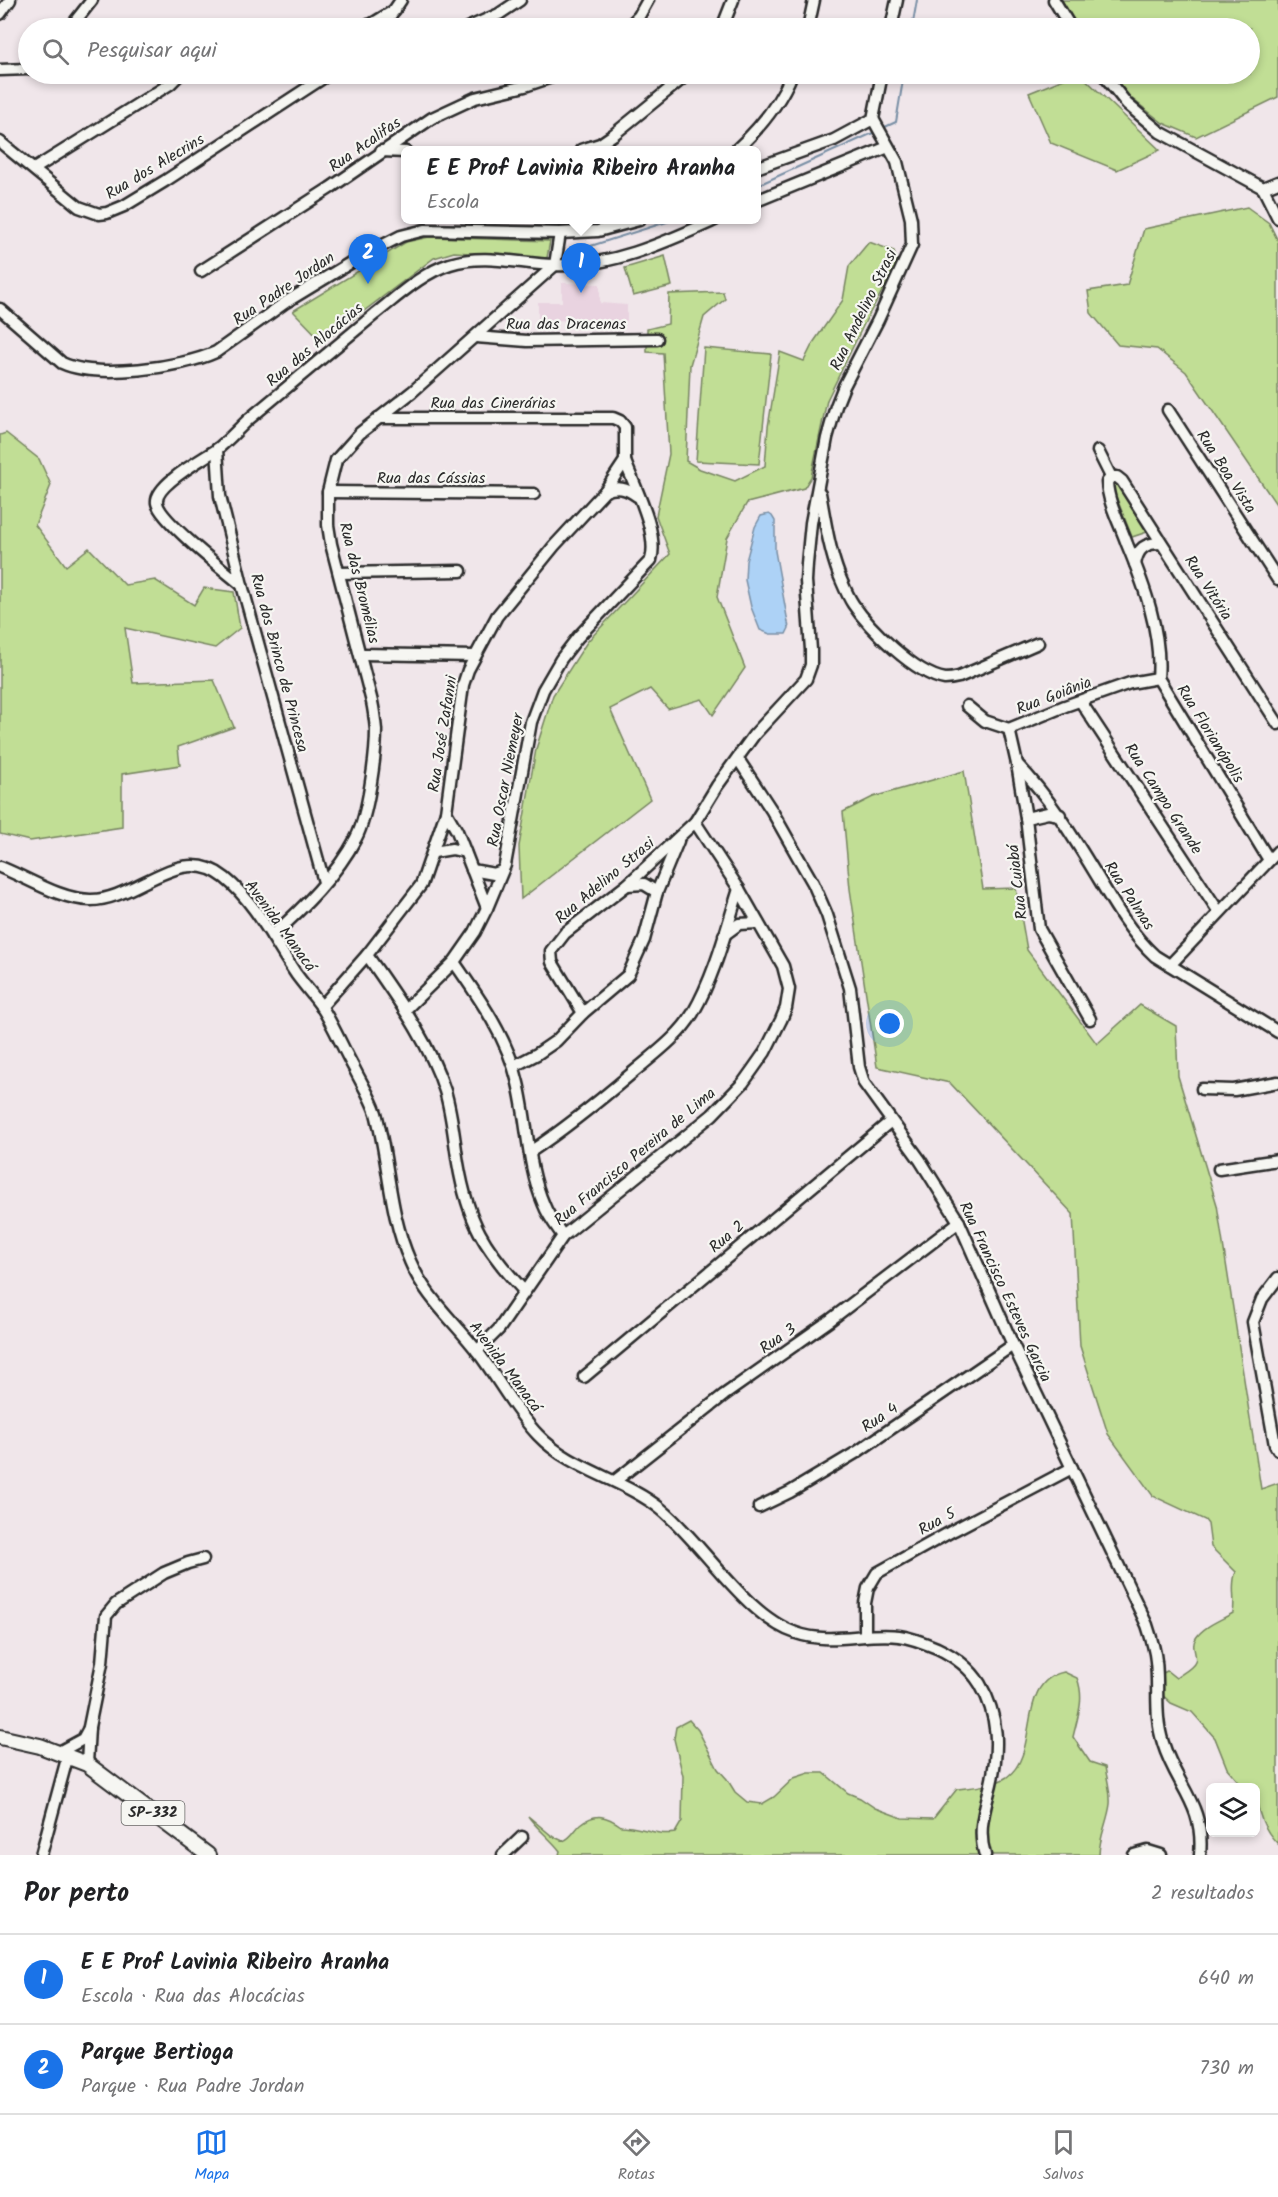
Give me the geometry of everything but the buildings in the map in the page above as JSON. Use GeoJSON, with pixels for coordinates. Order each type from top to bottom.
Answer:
{"type":"FeatureCollection","features":[{"type":"Feature","properties":{"kind":"main road","name":"SP-332"},"geometry":{"type":"LineString","coordinates":[[0,1737],[63,1753],[87,1764],[208,1855]]}},
{"type":"Feature","properties":{"kind":"street"},"geometry":{"type":"LineString","coordinates":[[0,14],[10,0]]}},
{"type":"Feature","properties":{"kind":"street"},"geometry":{"type":"LineString","coordinates":[[78,18],[92,0]]}},
{"type":"Feature","properties":{"kind":"street"},"geometry":{"type":"LineString","coordinates":[[490,18],[520,0]]}},
{"type":"Feature","properties":{"kind":"street"},"geometry":{"type":"LineString","coordinates":[[637,18],[648,0]]}},
{"type":"Feature","properties":{"kind":"street"},"geometry":{"type":"LineString","coordinates":[[726,18],[733,0]]}},
{"type":"Feature","properties":{"kind":"street"},"geometry":{"type":"LineString","coordinates":[[810,18],[814,0]]}},
{"type":"Feature","properties":{"kind":"street"},"geometry":{"type":"LineString","coordinates":[[893,18],[897,0]]}},
{"type":"Feature","properties":{"kind":"street"},"geometry":{"type":"LineString","coordinates":[[1054,0],[1065,18]]}},
{"type":"Feature","properties":{"kind":"street"},"geometry":{"type":"LineString","coordinates":[[380,18],[398,5]]}},
{"type":"Feature","properties":{"kind":"street"},"geometry":{"type":"LineString","coordinates":[[389,18],[398,5]]}},
{"type":"Feature","properties":{"kind":"street"},"geometry":{"type":"LineString","coordinates":[[0,70],[18,69]]}},
{"type":"Feature","properties":{"kind":"street"},"geometry":{"type":"LineString","coordinates":[[34,169],[170,84]]}},
{"type":"Feature","properties":{"kind":"street","name":"Rua dos Alecrins"},"geometry":{"type":"LineString","coordinates":[[0,142],[79,207],[99,214],[114,211],[165,181],[314,84]]}},
{"type":"Feature","properties":{"kind":"street","name":"Rua Acalifas"},"geometry":{"type":"LineString","coordinates":[[201,271],[453,106],[531,84]]}},
{"type":"Feature","properties":{"kind":"street"},"geometry":{"type":"LineString","coordinates":[[594,146],[613,135],[676,84]]}},
{"type":"Feature","properties":{"kind":"street"},"geometry":{"type":"LineString","coordinates":[[740,146],[770,112],[787,84]]}},
{"type":"Feature","properties":{"kind":"street"},"geometry":{"type":"LineString","coordinates":[[761,166],[834,140],[873,119],[880,84]]}},
{"type":"Feature","properties":{"kind":"street"},"geometry":{"type":"LineString","coordinates":[[1111,84],[1127,104],[1160,132],[1263,188],[1278,218]]}},
{"type":"Feature","properties":{"kind":"street","name":"Rua Andelino Strasi"},"geometry":{"type":"LineString","coordinates":[[680,838],[695,822],[717,786],[754,735],[806,679],[810,671],[812,650],[806,581],[811,523],[827,438],[836,406],[907,260],[912,245],[911,219],[897,162],[873,119]]}},
{"type":"Feature","properties":{"kind":"street"},"geometry":{"type":"LineString","coordinates":[[761,199],[888,147]]}},
{"type":"Feature","properties":{"kind":"street"},"geometry":{"type":"LineString","coordinates":[[381,151],[401,152]]}},
{"type":"Feature","properties":{"kind":"street"},"geometry":{"type":"LineString","coordinates":[[1263,188],[1278,182]]}},
{"type":"Feature","properties":{"kind":"street","name":"Rua Padre Jordan"},"geometry":{"type":"LineString","coordinates":[[0,309],[62,363],[73,368],[99,372],[171,364],[203,358],[216,352],[286,302],[360,257],[401,236],[425,230],[560,233],[598,231],[626,224]]}},
{"type":"Feature","properties":{"kind":"street","name":"Rua das Alocácias"},"geometry":{"type":"LineString","coordinates":[[217,449],[243,424],[339,343],[411,285],[437,269],[459,261],[472,260],[520,261],[555,265],[609,259],[664,242],[704,224]]}},
{"type":"Feature","properties":{"kind":"street"},"geometry":{"type":"LineString","coordinates":[[555,265],[560,233]]}},
{"type":"Feature","properties":{"kind":"street","name":"Rua das Bromélias"},"geometry":{"type":"LineString","coordinates":[[272,936],[291,919],[324,882],[357,838],[370,784],[376,729],[372,702],[328,525],[328,492],[336,460],[347,445],[476,337],[555,265]]}},
{"type":"Feature","properties":{"kind":"street","name":"Rua das Dracenas"},"geometry":{"type":"LineString","coordinates":[[476,337],[527,341],[657,339]]}},
{"type":"Feature","properties":{"kind":"street","name":"Rua Boa Vista"},"geometry":{"type":"LineString","coordinates":[[1168,410],[1278,580]]}},
{"type":"Feature","properties":{"kind":"street","name":"Rua das Cinerárias"},"geometry":{"type":"LineString","coordinates":[[378,418],[609,417],[617,419],[625,427],[625,461]]}},
{"type":"Feature","properties":{"kind":"street"},"geometry":{"type":"LineString","coordinates":[[217,449],[186,469],[170,483],[157,498],[158,506],[183,534],[242,585]]}},
{"type":"Feature","properties":{"kind":"street","name":"Rua dos Brinco de Princesa"},"geometry":{"type":"LineString","coordinates":[[217,449],[218,486],[242,585],[324,882]]}},
{"type":"Feature","properties":{"kind":"street"},"geometry":{"type":"LineString","coordinates":[[1098,452],[1110,478]]}},
{"type":"Feature","properties":{"kind":"street","name":"Rua José Zafanni"},"geometry":{"type":"LineString","coordinates":[[321,1007],[367,956],[421,885],[446,812],[464,685],[475,656],[497,616],[554,546],[605,491],[625,461]]}},
{"type":"Feature","properties":{"kind":"street","name":"Rua Oscar Niemeyer"},"geometry":{"type":"LineString","coordinates":[[405,1010],[454,962],[475,932],[487,908],[508,849],[531,722],[543,690],[561,659],[578,637],[651,560],[653,549],[651,531],[625,461]]}},
{"type":"Feature","properties":{"kind":"street","name":"Rua Vitória"},"geometry":{"type":"LineString","coordinates":[[1110,478],[1117,477],[1122,481],[1278,724]]}},
{"type":"Feature","properties":{"kind":"street","name":"Rua Florianópolis"},"geometry":{"type":"LineString","coordinates":[[1110,478],[1108,489],[1111,500],[1135,564],[1156,634],[1159,659],[1158,678],[1269,860]]}},
{"type":"Feature","properties":{"kind":"street"},"geometry":{"type":"LineString","coordinates":[[819,487],[834,558],[853,604],[876,630],[911,662],[926,672],[951,679],[1038,643]]}},
{"type":"Feature","properties":{"kind":"street"},"geometry":{"type":"LineString","coordinates":[[605,491],[624,488],[637,496]]}},
{"type":"Feature","properties":{"kind":"street","name":"Rua das Cássias"},"geometry":{"type":"LineString","coordinates":[[328,492],[534,494]]}},
{"type":"Feature","properties":{"kind":"street"},"geometry":{"type":"LineString","coordinates":[[1135,564],[1138,550],[1151,543],[1161,543]]}},
{"type":"Feature","properties":{"kind":"street"},"geometry":{"type":"LineString","coordinates":[[339,573],[461,571]]}},
{"type":"Feature","properties":{"kind":"street"},"geometry":{"type":"LineString","coordinates":[[361,654],[475,656]]}},
{"type":"Feature","properties":{"kind":"street","name":"Rua Goiânia"},"geometry":{"type":"LineString","coordinates":[[967,706],[986,721],[1009,729],[1046,713],[1131,684],[1158,678]]}},
{"type":"Feature","properties":{"kind":"street","name":"Rua Campo Grande"},"geometry":{"type":"LineString","coordinates":[[1081,702],[1219,912]]}},
{"type":"Feature","properties":{"kind":"street","name":"Rua Cuiabá"},"geometry":{"type":"LineString","coordinates":[[1009,729],[1026,818],[1039,929],[1090,1019]]}},
{"type":"Feature","properties":{"kind":"street","name":"Rua Francisco Esteves Garcia"},"geometry":{"type":"LineString","coordinates":[[738,759],[772,811],[820,898],[850,988],[861,1076],[867,1089],[920,1160],[959,1222],[1013,1345],[1147,1625],[1156,1659],[1158,1725],[1168,1757],[1192,1800],[1198,1822],[1200,1855]]}},
{"type":"Feature","properties":{"kind":"street","name":"Rua Palmas"},"geometry":{"type":"LineString","coordinates":[[1017,764],[1060,815],[1132,930],[1148,950],[1278,1032]]}},
{"type":"Feature","properties":{"kind":"street"},"geometry":{"type":"LineString","coordinates":[[446,812],[487,908]]}},
{"type":"Feature","properties":{"kind":"street"},"geometry":{"type":"LineString","coordinates":[[1026,818],[1048,813],[1060,815]]}},
{"type":"Feature","properties":{"kind":"street","name":"Rua Francisco Pereira de Lima"},"geometry":{"type":"LineString","coordinates":[[477,1351],[499,1329],[563,1236],[712,1115],[743,1083],[765,1052],[786,1008],[789,989],[783,966],[739,889],[695,822]]}},
{"type":"Feature","properties":{"kind":"street"},"geometry":{"type":"LineString","coordinates":[[514,1066],[556,1041],[583,1013],[628,975],[644,940],[657,892],[680,838]]}},
{"type":"Feature","properties":{"kind":"street","name":"Rua Adelino Strasi"},"geometry":{"type":"LineString","coordinates":[[583,1013],[552,962],[551,951],[565,933],[627,885],[680,838]]}},
{"type":"Feature","properties":{"kind":"street"},"geometry":{"type":"LineString","coordinates":[[434,852],[452,849],[465,852]]}},
{"type":"Feature","properties":{"kind":"street"},"geometry":{"type":"LineString","coordinates":[[1170,965],[1278,851]]}},
{"type":"Feature","properties":{"kind":"street","name":"Avenida Manacá"},"geometry":{"type":"LineString","coordinates":[[0,867],[67,895],[94,900],[120,893],[174,869],[195,865],[215,871],[227,879],[272,936],[321,1007],[374,1108],[396,1221],[411,1265],[423,1286],[477,1351],[538,1436],[557,1451],[615,1481],[662,1510],[734,1587],[782,1627],[811,1638],[897,1636],[928,1644],[946,1652],[960,1662],[980,1684],[992,1710],[996,1726],[996,1755],[981,1831],[985,1855]]}},
{"type":"Feature","properties":{"kind":"street"},"geometry":{"type":"LineString","coordinates":[[472,870],[494,874],[502,871]]}},
{"type":"Feature","properties":{"kind":"street"},"geometry":{"type":"LineString","coordinates":[[627,885],[644,884],[657,892]]}},
{"type":"Feature","properties":{"kind":"street"},"geometry":{"type":"LineString","coordinates":[[530,1152],[588,1111],[677,1032],[692,1014],[711,974],[739,889]]}},
{"type":"Feature","properties":{"kind":"street"},"geometry":{"type":"LineString","coordinates":[[724,935],[739,924],[758,923]]}},
{"type":"Feature","properties":{"kind":"street"},"geometry":{"type":"LineString","coordinates":[[367,956],[405,1010],[445,1090],[453,1124],[462,1185],[471,1215],[490,1252],[524,1291]]}},
{"type":"Feature","properties":{"kind":"street"},"geometry":{"type":"LineString","coordinates":[[454,962],[480,999],[514,1066],[530,1152],[543,1204],[563,1236]]}},
{"type":"Feature","properties":{"kind":"street"},"geometry":{"type":"LineString","coordinates":[[1202,1089],[1234,1090],[1278,1082]]}},
{"type":"Feature","properties":{"kind":"street","name":"Rua 2"},"geometry":{"type":"LineString","coordinates":[[584,1377],[891,1121]]}},
{"type":"Feature","properties":{"kind":"street"},"geometry":{"type":"LineString","coordinates":[[1219,1169],[1278,1160]]}},
{"type":"Feature","properties":{"kind":"street","name":"Rua 3"},"geometry":{"type":"LineString","coordinates":[[615,1481],[724,1395],[829,1321],[959,1222]]}},
{"type":"Feature","properties":{"kind":"street"},"geometry":{"type":"LineString","coordinates":[[1278,1278],[1262,1299],[1253,1322],[1278,1450]]}},
{"type":"Feature","properties":{"kind":"street","name":"Rua 4"},"geometry":{"type":"LineString","coordinates":[[759,1507],[790,1492],[857,1452],[1013,1345]]}},
{"type":"Feature","properties":{"kind":"street","name":"Rua 5"},"geometry":{"type":"LineString","coordinates":[[865,1636],[865,1603],[868,1588],[876,1574],[1072,1468]]}},
{"type":"Feature","properties":{"kind":"street"},"geometry":{"type":"LineString","coordinates":[[87,1764],[90,1727],[102,1664],[106,1616],[116,1604],[164,1573],[203,1559]]}},
{"type":"Feature","properties":{"kind":"street"},"geometry":{"type":"LineString","coordinates":[[41,1855],[63,1753],[83,1738],[90,1727]]}},
{"type":"Feature","properties":{"kind":"street"},"geometry":{"type":"LineString","coordinates":[[503,1855],[522,1837]]}},
{"type":"Feature","properties":{"kind":"street"},"geometry":{"type":"LineString","coordinates":[[1134,1855],[1148,1851],[1161,1855]]}},
{"type":"Feature","properties":{"kind":"shaded area"},"geometry":{"type":"Polygon","coordinates":[[[562,283],[600,284],[600,303],[627,305],[627,321],[538,320],[538,302],[562,302],[562,283]]]}},
{"type":"Feature","properties":{"kind":"green space"},"geometry":{"type":"Polygon","coordinates":[[[1054,0],[1278,0],[1278,97],[1196,137],[1163,123],[1113,84],[1260,84],[1260,18],[1066,18],[1054,0]]]}},
{"type":"Feature","properties":{"kind":"green space"},"geometry":{"type":"Polygon","coordinates":[[[1051,84],[1091,84],[1160,150],[1117,170],[1051,143],[1029,93],[1051,84]]]}},
{"type":"Feature","properties":{"kind":"green space"},"geometry":{"type":"Polygon","coordinates":[[[1247,207],[1269,223],[1278,241],[1278,507],[1186,372],[1157,349],[1118,345],[1091,313],[1088,291],[1127,285],[1144,229],[1247,207]]]}},
{"type":"Feature","properties":{"kind":"green space"},"geometry":{"type":"Polygon","coordinates":[[[429,237],[550,241],[547,258],[454,252],[434,258],[323,342],[293,311],[406,242],[429,237]]]}},
{"type":"Feature","properties":{"kind":"green space"},"geometry":{"type":"Polygon","coordinates":[[[869,242],[894,251],[897,265],[867,318],[827,400],[811,477],[804,488],[747,503],[727,538],[717,597],[745,668],[713,715],[702,699],[668,709],[650,689],[610,709],[650,799],[521,899],[519,846],[536,749],[553,695],[587,642],[670,554],[656,516],[669,454],[663,353],[647,352],[647,329],[668,324],[669,294],[723,292],[725,299],[704,317],[690,365],[686,461],[700,469],[735,481],[765,466],[768,427],[780,352],[804,361],[813,343],[843,300],[849,266],[869,242]]]}},
{"type":"Feature","properties":{"kind":"green space"},"geometry":{"type":"Polygon","coordinates":[[[665,256],[672,286],[633,296],[625,268],[665,256]]]}},
{"type":"Feature","properties":{"kind":"green space"},"geometry":{"type":"Polygon","coordinates":[[[704,348],[771,354],[759,464],[696,461],[704,348]]]}},
{"type":"Feature","properties":{"kind":"green space"},"geometry":{"type":"Polygon","coordinates":[[[6,433],[39,459],[51,485],[35,525],[66,566],[89,548],[125,585],[155,580],[194,605],[204,588],[234,592],[240,628],[215,648],[125,628],[133,683],[214,680],[234,727],[178,747],[180,765],[122,774],[122,827],[30,841],[0,834],[0,435],[6,433]]]}},
{"type":"Feature","properties":{"kind":"green space"},"geometry":{"type":"Polygon","coordinates":[[[1117,480],[1149,529],[1147,532],[1132,537],[1115,494],[1113,484],[1117,480]]]}},
{"type":"Feature","properties":{"kind":"green space"},"geometry":{"type":"Polygon","coordinates":[[[964,771],[983,889],[1016,888],[1027,950],[1097,1044],[1140,1005],[1176,1026],[1178,1076],[1217,1205],[1261,1489],[1278,1483],[1278,1844],[1268,1832],[1261,1818],[1260,1783],[1240,1783],[1227,1768],[1215,1738],[1192,1712],[1171,1703],[1158,1691],[1161,1674],[1167,1671],[1176,1678],[1194,1664],[1196,1659],[1194,1641],[1199,1634],[1233,1613],[1233,1582],[1236,1572],[1211,1547],[1208,1524],[1205,1520],[1153,1496],[1108,1434],[1080,1346],[1073,1214],[950,1083],[877,1067],[850,889],[843,812],[873,797],[964,771]]]}},
{"type":"Feature","properties":{"kind":"green space"},"geometry":{"type":"Polygon","coordinates":[[[1064,1672],[1077,1678],[1080,1693],[1080,1707],[1073,1737],[1090,1762],[1105,1767],[1109,1786],[1110,1804],[1099,1855],[559,1855],[560,1851],[528,1816],[552,1836],[563,1841],[586,1820],[597,1817],[606,1818],[621,1826],[668,1834],[675,1833],[682,1821],[683,1776],[674,1739],[676,1727],[689,1720],[698,1730],[718,1769],[735,1792],[747,1802],[762,1804],[774,1797],[794,1778],[809,1773],[824,1773],[848,1793],[875,1808],[902,1818],[933,1819],[957,1789],[996,1782],[1007,1777],[1017,1766],[1023,1752],[1033,1703],[1039,1689],[1049,1678],[1064,1672]]]}},
{"type":"Feature","properties":{"kind":"water"},"geometry":{"type":"Polygon","coordinates":[[[769,514],[775,521],[775,551],[789,628],[786,634],[770,634],[760,630],[751,607],[745,580],[746,561],[755,527],[761,516],[769,514]]]}},
{"type":"Feature","properties":{"kind":"waterway"},"geometry":{"type":"LineString","coordinates":[[914,18],[917,0]]}},
{"type":"Feature","properties":{"kind":"waterway"},"geometry":{"type":"LineString","coordinates":[[885,127],[896,122],[902,84]]}},
{"type":"Feature","properties":{"kind":"waterway"},"geometry":{"type":"LineString","coordinates":[[761,184],[873,133]]}},
{"type":"Feature","properties":{"kind":"waterway"},"geometry":{"type":"LineString","coordinates":[[578,250],[660,224]]}},
{"type":"Feature","properties":{"kind":"place","name":"Parque Bertioga"},"geometry":{"type":"Point","coordinates":[368,284]}},
{"type":"Feature","properties":{"kind":"place","name":"E E Prof Lavinia Ribeiro Aranha"},"geometry":{"type":"Point","coordinates":[581,293]}}]}
